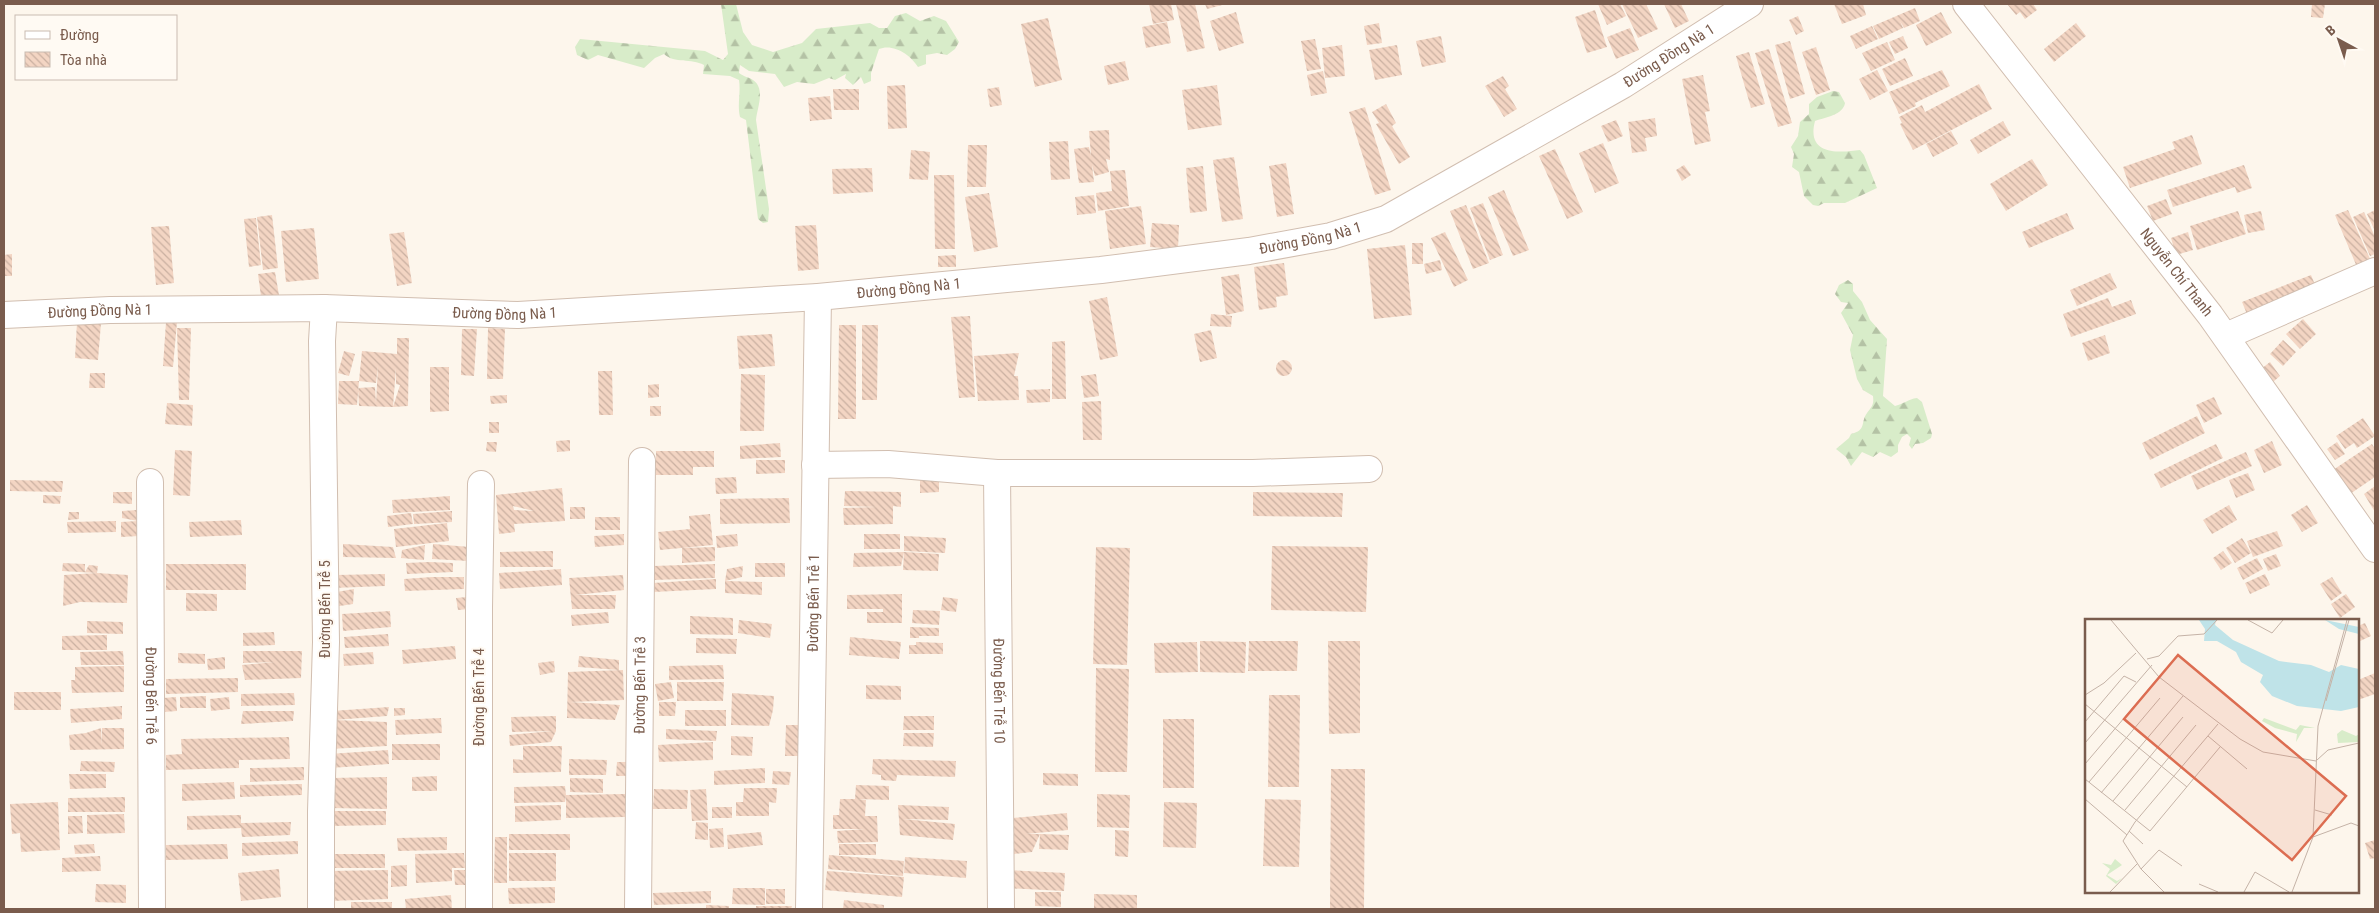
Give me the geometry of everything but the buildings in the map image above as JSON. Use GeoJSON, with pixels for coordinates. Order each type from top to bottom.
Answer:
{"type":"FeatureCollection","features":[{"type":"Feature","properties":{"kind":"street","name":"Đường Đồng Nà 1"},"geometry":{"type":"LineString","coordinates":[[4,315],[110,310],[324,308],[518,314],[818,297],[1101,270],[1249,251],[1348,232],[1386,219],[1623,86],[1750,4]]}},
{"type":"Feature","properties":{"kind":"street","name":"Nguyễn Chí Thanh"},"geometry":{"type":"LineString","coordinates":[[1966,4],[2226,336],[2375,549]]}},
{"type":"Feature","properties":{"kind":"street"},"geometry":{"type":"LineString","coordinates":[[2226,336],[2375,271]]}},
{"type":"Feature","properties":{"kind":"street","name":"Đường Bến Trễ 1"},"geometry":{"type":"LineString","coordinates":[[809,909],[818,297]]}},
{"type":"Feature","properties":{"kind":"street","name":"Đường Bến Trễ 5"},"geometry":{"type":"LineString","coordinates":[[321,909],[321,812],[326,642],[322,341],[324,308]]}},
{"type":"Feature","properties":{"kind":"street","name":"Đường Bến Trễ 3"},"geometry":{"type":"LineString","coordinates":[[638,909],[642,461]]}},
{"type":"Feature","properties":{"kind":"street"},"geometry":{"type":"LineString","coordinates":[[815,465],[888,464],[997,473],[1252,473],[1369,469]]}},
{"type":"Feature","properties":{"kind":"street","name":"Đường Bến Trễ 10"},"geometry":{"type":"LineString","coordinates":[[997,473],[1001,909]]}},
{"type":"Feature","properties":{"kind":"street","name":"Đường Bến Trễ 6"},"geometry":{"type":"LineString","coordinates":[[150,482],[152,909]]}},
{"type":"Feature","properties":{"kind":"street","name":"Đường Bến Trễ 4"},"geometry":{"type":"LineString","coordinates":[[479,909],[481,484]]}},
{"type":"Feature","properties":{"kind":"green space"},"geometry":{"type":"Polygon","coordinates":[[[721,4],[736,4],[743,32],[752,45],[773,52],[802,43],[816,29],[870,23],[879,28],[887,28],[895,16],[906,13],[920,21],[934,16],[946,21],[959,42],[955,49],[947,55],[937,53],[926,55],[926,64],[918,67],[911,58],[901,51],[890,48],[879,49],[871,73],[871,81],[864,84],[861,77],[853,85],[845,78],[846,74],[835,80],[829,78],[814,84],[797,82],[784,87],[775,74],[749,71],[740,65],[739,73],[757,84],[760,93],[756,120],[769,209],[768,222],[763,223],[758,219],[746,120],[740,117],[739,112],[739,80],[730,76],[703,74],[704,65],[673,59],[664,54],[655,58],[644,68],[598,55],[588,60],[577,55],[575,47],[580,39],[705,51],[723,60],[728,54],[721,4]]]}},
{"type":"Feature","properties":{"kind":"green space"},"geometry":{"type":"Polygon","coordinates":[[[1833,91],[1839,92],[1845,103],[1844,107],[1838,113],[1815,121],[1813,132],[1815,140],[1819,146],[1834,151],[1860,150],[1864,155],[1877,188],[1845,203],[1824,203],[1818,206],[1813,205],[1804,196],[1799,172],[1792,167],[1794,154],[1791,147],[1798,136],[1800,122],[1809,114],[1809,104],[1817,97],[1833,91]]]}},
{"type":"Feature","properties":{"kind":"green space"},"geometry":{"type":"Polygon","coordinates":[[[1848,280],[1853,284],[1853,291],[1862,302],[1870,320],[1887,339],[1883,396],[1895,406],[1917,398],[1922,402],[1932,434],[1931,438],[1923,443],[1915,444],[1912,449],[1909,445],[1911,438],[1907,434],[1902,437],[1898,445],[1898,452],[1891,457],[1880,452],[1873,457],[1862,452],[1851,466],[1846,457],[1836,449],[1851,434],[1861,428],[1872,405],[1873,396],[1863,390],[1857,379],[1850,350],[1853,335],[1841,313],[1848,303],[1841,302],[1835,294],[1839,285],[1848,280]]]}}]}
